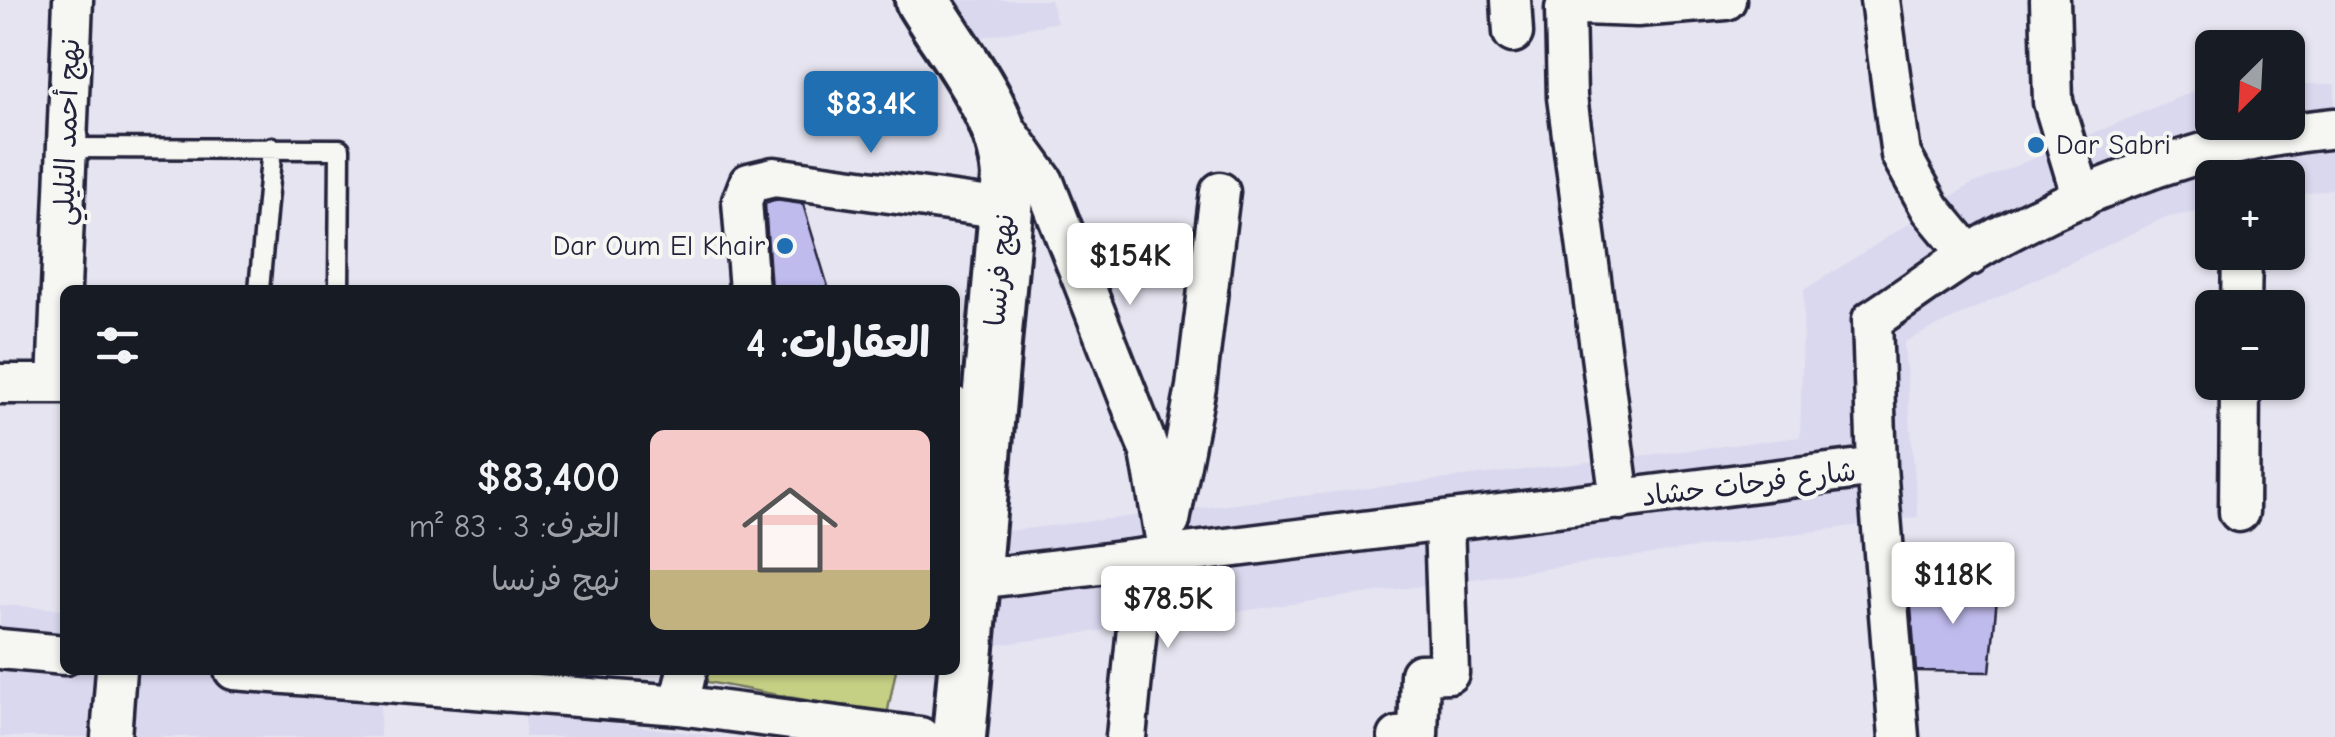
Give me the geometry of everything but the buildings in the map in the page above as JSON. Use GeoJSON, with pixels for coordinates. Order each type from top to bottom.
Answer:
{"type":"FeatureCollection","features":[{"type":"Feature","properties":{"kind":"street","name":"نهج أحمد التليلي"},"geometry":{"type":"LineString","coordinates":[[63,285],[73,0]]}},
{"type":"Feature","properties":{"kind":"street","name":"نهج فرنسا"},"geometry":{"type":"LineString","coordinates":[[922,0],[988,105],[1007,157],[1006,210],[970,410],[959,737]]}},
{"type":"Feature","properties":{"kind":"street"},"geometry":{"type":"LineString","coordinates":[[1620,500],[1567,96],[1565,10],[1582,2],[1637,7],[1726,0]]}},
{"type":"Feature","properties":{"kind":"street"},"geometry":{"type":"LineString","coordinates":[[1880,0],[1901,155],[1931,209],[1970,256]]}},
{"type":"Feature","properties":{"kind":"street"},"geometry":{"type":"LineString","coordinates":[[2050,0],[2053,102],[2082,198]]}},
{"type":"Feature","properties":{"kind":"street"},"geometry":{"type":"LineString","coordinates":[[988,105],[1044,182],[1150,452],[1159,552]]}},
{"type":"Feature","properties":{"kind":"street","name":"شارع فرحات حشاد"},"geometry":{"type":"LineString","coordinates":[[2246,160],[2335,128]]}},
{"type":"Feature","properties":{"kind":"street","name":"شارع فرحات حشاد"},"geometry":{"type":"LineString","coordinates":[[963,578],[1159,552],[1444,523],[1877,467],[1872,320],[2005,233],[2149,166],[2195,164]]}},
{"type":"Feature","properties":{"kind":"street"},"geometry":{"type":"LineString","coordinates":[[749,285],[742,201],[749,183],[758,178],[1006,210]]}},
{"type":"Feature","properties":{"kind":"street"},"geometry":{"type":"LineString","coordinates":[[1126,737],[1159,552],[1196,387],[1220,192]]}},
{"type":"Feature","properties":{"kind":"street"},"geometry":{"type":"LineString","coordinates":[[0,384],[60,384]]}},
{"type":"Feature","properties":{"kind":"street"},"geometry":{"type":"LineString","coordinates":[[2239,512],[2240,400]]}},
{"type":"Feature","properties":{"kind":"street"},"geometry":{"type":"LineString","coordinates":[[1877,467],[1900,737]]}},
{"type":"Feature","properties":{"kind":"street"},"geometry":{"type":"LineString","coordinates":[[1398,737],[1418,735],[1420,674],[1449,673],[1444,523]]}},
{"type":"Feature","properties":{"kind":"street"},"geometry":{"type":"LineString","coordinates":[[0,649],[60,655]]}},
{"type":"Feature","properties":{"kind":"street"},"geometry":{"type":"LineString","coordinates":[[111,737],[116,675]]}},
{"type":"Feature","properties":{"kind":"street"},"geometry":{"type":"LineString","coordinates":[[359,675],[683,688],[920,737]]}},
{"type":"Feature","properties":{"kind":"lane"},"geometry":{"type":"LineString","coordinates":[[258,285],[272,147]]}},
{"type":"Feature","properties":{"kind":"lane"},"geometry":{"type":"LineString","coordinates":[[66,148],[340,148],[339,285]]}},
{"type":"Feature","properties":{"kind":"shaded area"},"geometry":{"type":"Polygon","coordinates":[[[940,0],[1050,0],[1057,22],[968,40],[940,0]]]}},
{"type":"Feature","properties":{"kind":"shaded area"},"geometry":{"type":"Polygon","coordinates":[[[2305,84],[2335,84],[2335,188],[2305,194],[2305,160],[2195,160],[2195,212],[2164,218],[1904,342],[1918,517],[997,645],[990,533],[1800,437],[1804,290],[1968,186],[2195,90],[2195,140],[2305,140],[2305,84]]]}},
{"type":"Feature","properties":{"kind":"shaded area"},"geometry":{"type":"Polygon","coordinates":[[[0,605],[60,609],[60,675],[381,675],[380,737],[0,737],[0,605]]]}},
{"type":"Feature","properties":{"kind":"shaded area"},"geometry":{"type":"Polygon","coordinates":[[[525,712],[724,737],[525,737],[525,712]]]}},
{"type":"Feature","properties":{"kind":"green space"},"geometry":{"type":"Polygon","coordinates":[[[703,675],[895,675],[887,715],[702,681],[703,675]]]}},
{"type":"Feature","properties":{"kind":"place","name":"Dar Sabri"},"geometry":{"type":"Point","coordinates":[2036,145]}},
{"type":"Feature","properties":{"kind":"place","name":"Dar Oum El Khair"},"geometry":{"type":"Point","coordinates":[785,246]}}]}
